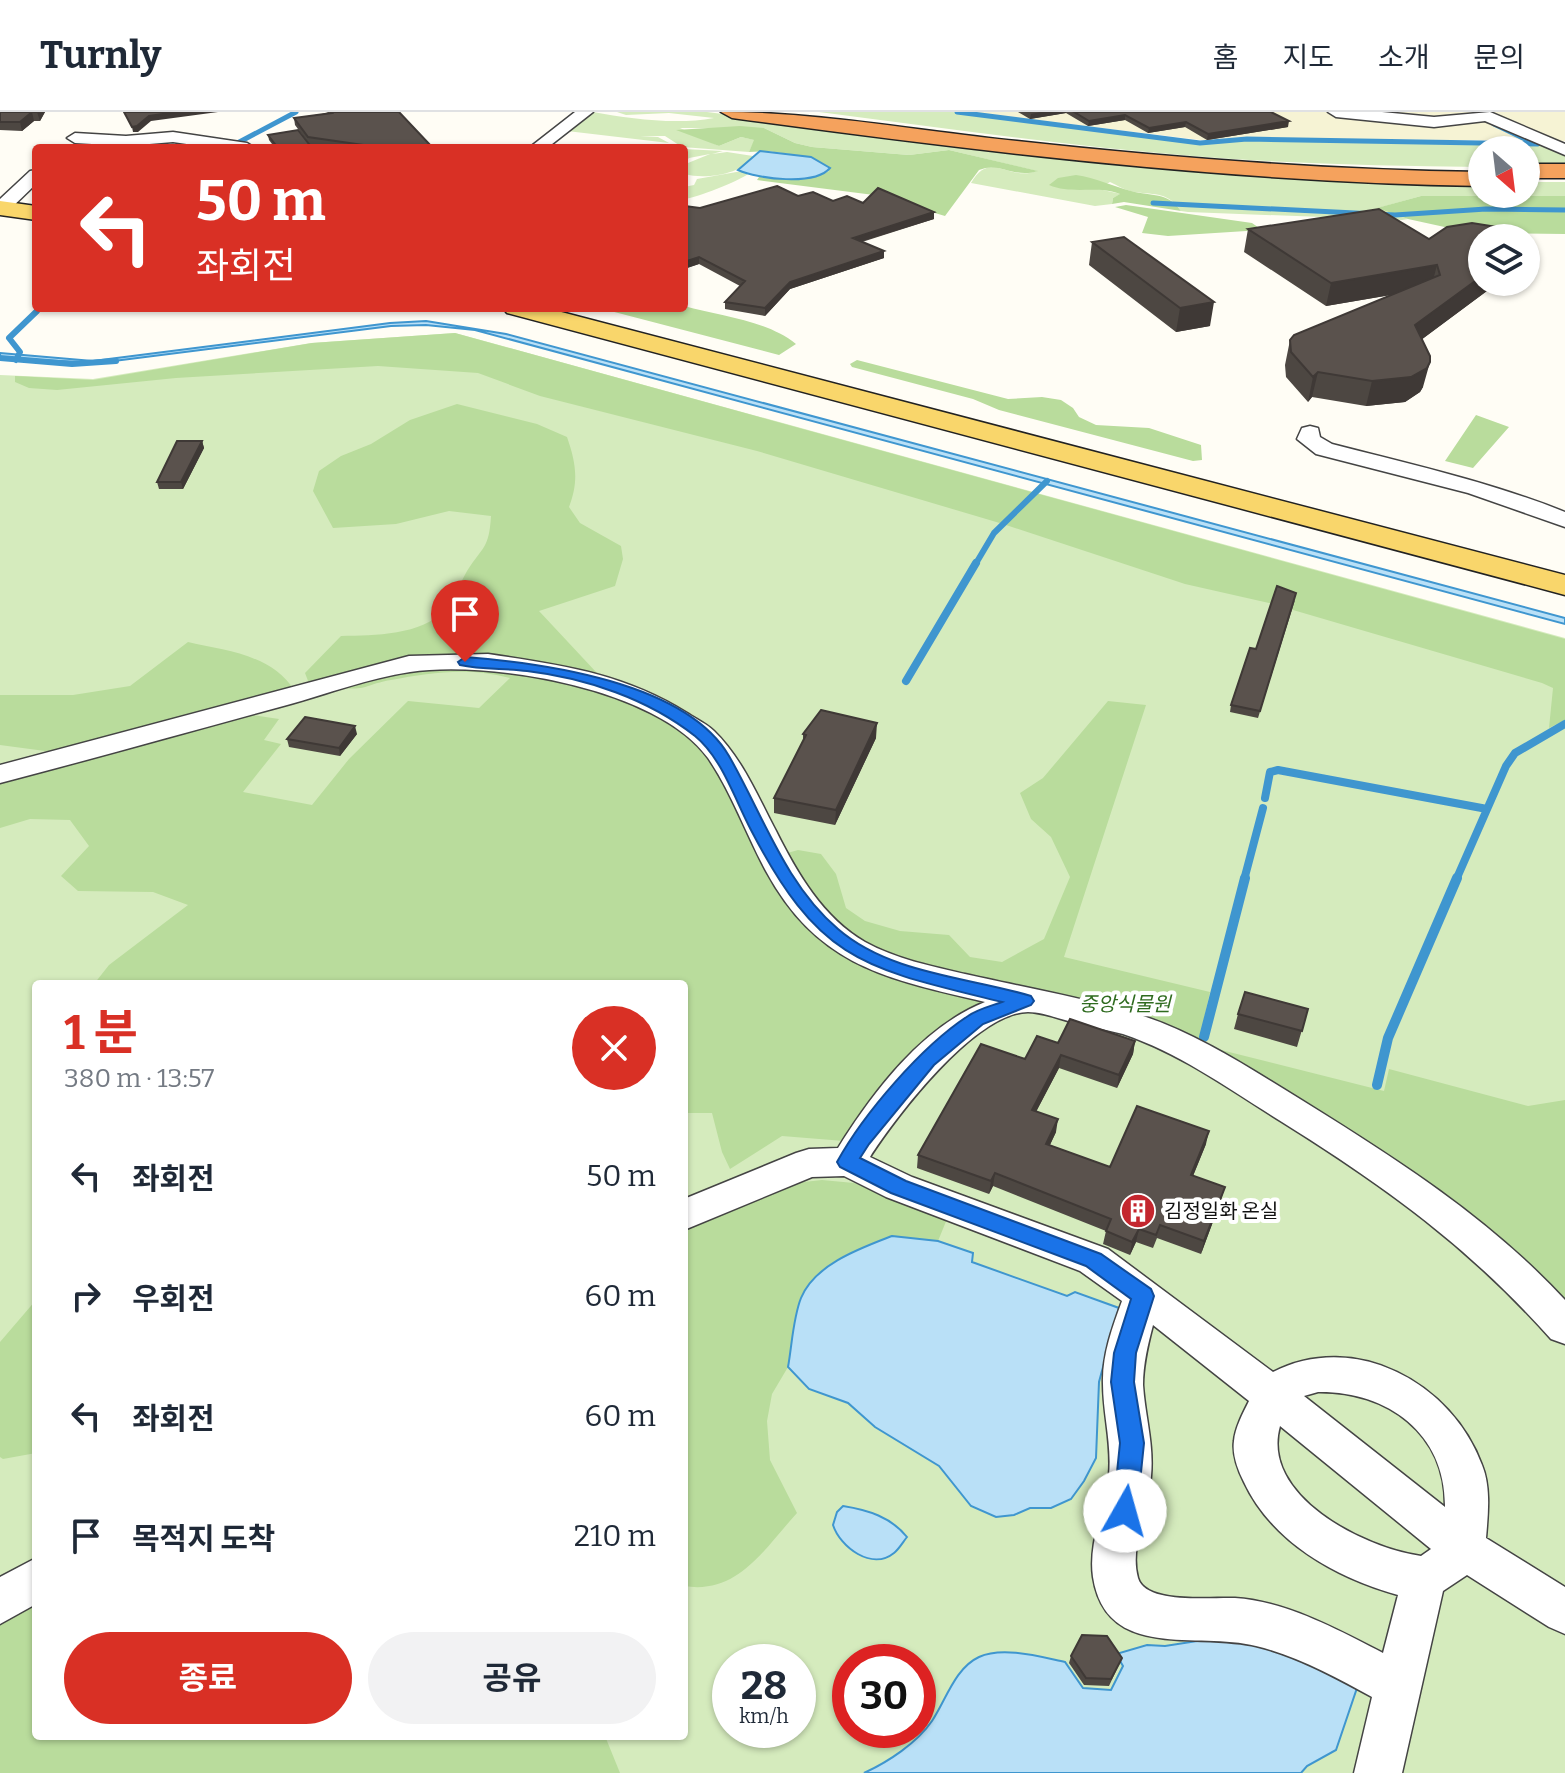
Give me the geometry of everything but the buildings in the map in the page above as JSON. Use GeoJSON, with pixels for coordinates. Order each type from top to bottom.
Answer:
{"type":"FeatureCollection","features":[{"type":"Feature","properties":{"kind":"highway"},"geometry":{"type":"LineString","coordinates":[[732,112],[1133,162],[1301,173],[1468,179]]}},
{"type":"Feature","properties":{"kind":"highway"},"geometry":{"type":"LineString","coordinates":[[780,112],[1071,150],[1209,163],[1468,171]]}},
{"type":"Feature","properties":{"kind":"highway"},"geometry":{"type":"LineString","coordinates":[[1540,171],[1565,171]]}},
{"type":"Feature","properties":{"kind":"highway"},"geometry":{"type":"LineString","coordinates":[[1540,179],[1565,179]]}},
{"type":"Feature","properties":{"kind":"main road"},"geometry":{"type":"LineString","coordinates":[[0,208],[32,212]]}},
{"type":"Feature","properties":{"kind":"main road"},"geometry":{"type":"LineString","coordinates":[[531,312],[1565,585]]}},
{"type":"Feature","properties":{"kind":"street"},"geometry":{"type":"LineString","coordinates":[[542,144],[585,112]]}},
{"type":"Feature","properties":{"kind":"street"},"geometry":{"type":"LineString","coordinates":[[1336,112],[1434,122],[1487,116],[1565,150]]}},
{"type":"Feature","properties":{"kind":"street"},"geometry":{"type":"LineString","coordinates":[[70,143],[93,121]]}},
{"type":"Feature","properties":{"kind":"street"},"geometry":{"type":"LineString","coordinates":[[70,143],[173,137],[221,144]]}},
{"type":"Feature","properties":{"kind":"street"},"geometry":{"type":"LineString","coordinates":[[0,208],[32,179]]}},
{"type":"Feature","properties":{"kind":"street"},"geometry":{"type":"LineString","coordinates":[[1310,433],[1308,439],[1324,449],[1496,494],[1565,520]]}},
{"type":"Feature","properties":{"kind":"street"},"geometry":{"type":"LineString","coordinates":[[0,774],[409,664],[488,662],[567,674],[642,697],[703,735],[720,755],[782,873],[802,902],[832,934],[854,950],[903,971],[1145,1029],[1241,1079],[1381,1165],[1452,1215],[1493,1250],[1565,1327]]}},
{"type":"Feature","properties":{"kind":"street"},"geometry":{"type":"LineString","coordinates":[[0,749],[55,759]]}},
{"type":"Feature","properties":{"kind":"street"},"geometry":{"type":"LineString","coordinates":[[848,1162],[861,1138],[927,1060],[977,1019],[1024,1001]]}},
{"type":"Feature","properties":{"kind":"street"},"geometry":{"type":"LineString","coordinates":[[688,1213],[809,1163],[848,1162],[899,1187],[1094,1260],[1273,1396],[1462,1547],[1565,1612]]}},
{"type":"Feature","properties":{"kind":"street"},"geometry":{"type":"LineString","coordinates":[[1143,1296],[1125,1353],[1122,1382],[1132,1443],[1128,1492],[1116,1551],[1115,1576],[1120,1592],[1128,1604],[1142,1613],[1168,1619],[1250,1622],[1293,1635],[1355,1662],[1399,1686]]}},
{"type":"Feature","properties":{"kind":"street"},"geometry":{"type":"LineString","coordinates":[[1333,1373],[1365,1378],[1410,1400],[1448,1440],[1463,1467],[1466,1499],[1462,1547],[1445,1567],[1424,1578],[1375,1567],[1308,1531],[1270,1492],[1254,1451],[1258,1424],[1273,1396],[1288,1384],[1307,1376],[1333,1373]]}},
{"type":"Feature","properties":{"kind":"street"},"geometry":{"type":"LineString","coordinates":[[1378,1773],[1424,1578]]}},
{"type":"Feature","properties":{"kind":"street"},"geometry":{"type":"LineString","coordinates":[[0,1602],[32,1582]]}},
{"type":"Feature","properties":{"kind":"shaded area"},"geometry":{"type":"Polygon","coordinates":[[[967,112],[1565,112],[1565,141],[1540,141],[1540,136],[1468,136],[1468,140],[1243,138],[1209,141],[967,112]]]}},
{"type":"Feature","properties":{"kind":"green space"},"geometry":{"type":"Polygon","coordinates":[[[593,112],[669,121],[714,118],[669,113],[626,115],[617,112],[707,112],[1139,166],[1215,172],[1468,181],[1468,196],[1421,196],[1378,208],[1408,219],[1402,220],[1188,212],[1181,211],[1166,197],[1132,191],[1110,182],[1098,189],[1121,194],[1113,198],[1112,204],[1095,206],[971,183],[985,168],[1018,173],[1037,171],[949,150],[909,155],[812,147],[795,143],[764,128],[680,128],[719,146],[741,137],[755,140],[749,152],[688,147],[688,144],[677,144],[665,136],[640,136],[658,137],[669,143],[567,131],[593,112]]]}},
{"type":"Feature","properties":{"kind":"green space"},"geometry":{"type":"Polygon","coordinates":[[[819,112],[953,112],[1199,143],[1248,140],[1468,143],[1468,167],[1228,159],[1052,142],[819,112]]]}},
{"type":"Feature","properties":{"kind":"green space"},"geometry":{"type":"Polygon","coordinates":[[[740,126],[764,128],[795,143],[812,147],[909,155],[949,150],[1038,171],[1021,173],[994,167],[979,170],[945,216],[874,195],[757,180],[759,177],[816,177],[829,171],[811,157],[767,151],[749,152],[754,140],[741,137],[719,146],[676,130],[740,126]]]}},
{"type":"Feature","properties":{"kind":"green space"},"geometry":{"type":"Polygon","coordinates":[[[1540,144],[1547,144],[1565,155],[1565,168],[1540,167],[1540,144]]]}},
{"type":"Feature","properties":{"kind":"green space"},"geometry":{"type":"Polygon","coordinates":[[[688,149],[753,156],[733,171],[713,176],[688,175],[688,163],[710,154],[689,158],[688,149]]]}},
{"type":"Feature","properties":{"kind":"green space"},"geometry":{"type":"Polygon","coordinates":[[[742,171],[748,174],[688,198],[688,186],[694,185],[697,179],[742,171]]]}},
{"type":"Feature","properties":{"kind":"green space"},"geometry":{"type":"Polygon","coordinates":[[[1076,175],[1165,197],[1181,211],[1124,202],[1112,204],[1113,198],[1120,194],[1049,185],[1058,178],[1076,175]]]}},
{"type":"Feature","properties":{"kind":"green space"},"geometry":{"type":"Polygon","coordinates":[[[1540,182],[1565,182],[1565,196],[1540,196],[1540,182]]]}},
{"type":"Feature","properties":{"kind":"green space"},"geometry":{"type":"Polygon","coordinates":[[[1421,196],[1468,196],[1468,208],[1540,208],[1540,196],[1565,196],[1565,234],[1540,234],[1540,224],[1468,224],[1468,232],[1408,219],[1377,208],[1421,196]]]}},
{"type":"Feature","properties":{"kind":"green space"},"geometry":{"type":"Polygon","coordinates":[[[1126,205],[1252,223],[1262,230],[1168,236],[1142,233],[1148,217],[1115,207],[1126,205]]]}},
{"type":"Feature","properties":{"kind":"green space"},"geometry":{"type":"Polygon","coordinates":[[[688,307],[742,320],[771,329],[796,344],[779,355],[614,312],[688,312],[688,307]]]}},
{"type":"Feature","properties":{"kind":"green space","name":"중앙식물원"},"geometry":{"type":"Polygon","coordinates":[[[455,333],[1565,638],[1565,1773],[0,1773],[0,375],[93,379],[311,343],[455,333]]]}},
{"type":"Feature","properties":{"kind":"green space"},"geometry":{"type":"Polygon","coordinates":[[[455,333],[1565,639],[1565,720],[1549,728],[1553,688],[1542,683],[1269,603],[1185,584],[1003,524],[757,451],[540,396],[478,373],[378,366],[176,378],[57,390],[29,388],[15,382],[15,376],[93,380],[312,343],[455,333]]]}},
{"type":"Feature","properties":{"kind":"green space"},"geometry":{"type":"Polygon","coordinates":[[[857,360],[1008,399],[1042,397],[1061,400],[1073,408],[1079,417],[1096,425],[1149,428],[1201,445],[1202,460],[1193,461],[999,410],[973,399],[852,367],[850,364],[857,360]]]}},
{"type":"Feature","properties":{"kind":"green space"},"geometry":{"type":"Polygon","coordinates":[[[457,404],[537,424],[567,437],[575,472],[569,507],[580,523],[621,546],[623,559],[615,586],[539,611],[596,672],[591,676],[489,659],[310,686],[305,673],[341,636],[411,629],[436,618],[446,609],[484,546],[491,516],[449,511],[396,524],[333,528],[313,491],[319,471],[410,420],[457,404]]]}},
{"type":"Feature","properties":{"kind":"green space"},"geometry":{"type":"Polygon","coordinates":[[[1476,415],[1509,427],[1473,468],[1445,461],[1476,415]]]}},
{"type":"Feature","properties":{"kind":"green space"},"geometry":{"type":"Polygon","coordinates":[[[188,642],[261,662],[274,669],[295,691],[60,753],[0,745],[0,695],[73,695],[130,686],[188,642]]]}},
{"type":"Feature","properties":{"kind":"green space"},"geometry":{"type":"Polygon","coordinates":[[[485,665],[618,692],[700,736],[811,923],[991,998],[844,1141],[782,1136],[730,1169],[722,1152],[712,1113],[688,1113],[688,980],[97,980],[109,965],[188,905],[153,892],[78,891],[61,876],[89,846],[70,820],[30,819],[0,828],[0,776],[245,714],[279,719],[264,740],[281,744],[243,792],[312,805],[349,759],[408,701],[479,708],[510,678],[451,672],[406,677],[360,688],[337,687],[392,670],[485,665]]]}},
{"type":"Feature","properties":{"kind":"green space"},"geometry":{"type":"Polygon","coordinates":[[[1108,701],[1146,705],[1064,957],[1210,992],[1199,1041],[904,965],[840,932],[784,854],[798,850],[821,854],[836,874],[846,908],[865,921],[900,931],[949,935],[970,957],[1002,962],[1044,939],[1070,877],[1051,837],[1031,819],[1020,793],[1043,778],[1108,701]]]}},
{"type":"Feature","properties":{"kind":"green space"},"geometry":{"type":"Polygon","coordinates":[[[1209,1047],[1384,1091],[1389,1069],[1528,1106],[1565,1100],[1565,1318],[1209,1047]]]}},
{"type":"Feature","properties":{"kind":"green space"},"geometry":{"type":"Polygon","coordinates":[[[822,1180],[854,1183],[947,1219],[938,1241],[892,1236],[801,1297],[788,1367],[772,1394],[767,1421],[770,1460],[797,1513],[761,1554],[735,1576],[703,1587],[688,1586],[688,1221],[786,1184],[822,1180]]]}},
{"type":"Feature","properties":{"kind":"green space"},"geometry":{"type":"Polygon","coordinates":[[[32,1305],[32,1454],[3,1459],[0,1457],[0,1342],[32,1305]]]}},
{"type":"Feature","properties":{"kind":"green space"},"geometry":{"type":"Polygon","coordinates":[[[32,1595],[32,1740],[607,1740],[620,1773],[0,1773],[0,1615],[32,1595]]]}},
{"type":"Feature","properties":{"kind":"water"},"geometry":{"type":"Polygon","coordinates":[[[760,151],[811,157],[830,168],[823,174],[800,179],[772,178],[738,170],[760,151]]]}},
{"type":"Feature","properties":{"kind":"water"},"geometry":{"type":"Polygon","coordinates":[[[426,321],[506,334],[1565,618],[1565,624],[475,330],[426,325],[391,326],[98,363],[0,358],[0,353],[93,361],[426,321]]]}},
{"type":"Feature","properties":{"kind":"water"},"geometry":{"type":"Polygon","coordinates":[[[892,1236],[938,1241],[973,1253],[972,1262],[1067,1296],[1075,1292],[1119,1308],[1099,1382],[1096,1458],[1071,1499],[1051,1508],[1030,1508],[1014,1515],[996,1517],[971,1506],[939,1466],[875,1427],[848,1403],[809,1389],[788,1367],[796,1314],[808,1286],[840,1259],[892,1236]]]}},
{"type":"Feature","properties":{"kind":"water"},"geometry":{"type":"Polygon","coordinates":[[[843,1506],[878,1516],[894,1524],[907,1537],[896,1551],[885,1558],[867,1558],[858,1554],[842,1541],[833,1525],[837,1512],[843,1506]]]}},
{"type":"Feature","properties":{"kind":"water"},"geometry":{"type":"Polygon","coordinates":[[[1210,1639],[1282,1645],[1359,1682],[1336,1750],[1307,1766],[1301,1773],[864,1773],[905,1748],[936,1748],[936,1714],[957,1677],[979,1657],[1010,1652],[1065,1662],[1083,1688],[1111,1690],[1123,1666],[1116,1654],[1147,1645],[1165,1646],[1210,1639]]]}},
{"type":"Feature","properties":{"kind":"waterway"},"geometry":{"type":"LineString","coordinates":[[236,144],[296,112]]}},
{"type":"Feature","properties":{"kind":"waterway"},"geometry":{"type":"LineString","coordinates":[[957,112],[1200,143],[1247,139],[1468,143]]}},
{"type":"Feature","properties":{"kind":"waterway"},"geometry":{"type":"LineString","coordinates":[[1494,124],[1519,136]]}},
{"type":"Feature","properties":{"kind":"waterway"},"geometry":{"type":"LineString","coordinates":[[1153,203],[1395,215],[1486,209],[1565,210]]}},
{"type":"Feature","properties":{"kind":"waterway"},"geometry":{"type":"LineString","coordinates":[[16,359],[20,352],[9,338],[36,312]]}},
{"type":"Feature","properties":{"kind":"waterway"},"geometry":{"type":"LineString","coordinates":[[0,358],[16,359]]}},
{"type":"Feature","properties":{"kind":"waterway"},"geometry":{"type":"LineString","coordinates":[[16,359],[72,364],[116,361]]}},
{"type":"Feature","properties":{"kind":"waterway"},"geometry":{"type":"LineString","coordinates":[[975,565],[994,533],[1047,481]]}},
{"type":"Feature","properties":{"kind":"waterway"},"geometry":{"type":"LineString","coordinates":[[906,681],[976,563]]}},
{"type":"Feature","properties":{"kind":"waterway"},"geometry":{"type":"LineString","coordinates":[[1456,880],[1506,766],[1515,753],[1565,724]]}},
{"type":"Feature","properties":{"kind":"waterway"},"geometry":{"type":"LineString","coordinates":[[1265,798],[1270,772],[1278,770],[1487,809]]}},
{"type":"Feature","properties":{"kind":"waterway"},"geometry":{"type":"LineString","coordinates":[[1244,880],[1263,808]]}},
{"type":"Feature","properties":{"kind":"waterway"},"geometry":{"type":"LineString","coordinates":[[1204,1037],[1245,878]]}},
{"type":"Feature","properties":{"kind":"waterway"},"geometry":{"type":"LineString","coordinates":[[1377,1085],[1388,1038],[1457,878]]}},
{"type":"Feature","properties":{"kind":"place","name":"김정일화 온실"},"geometry":{"type":"Point","coordinates":[1138,1211]}},
{"type":"Feature","properties":{"kind":"route"},"geometry":{"type":"LineString","coordinates":[[465,662],[527,666],[567,674],[642,697],[666,709],[713,745],[738,786],[782,873],[802,902],[832,934],[854,950],[903,971],[1024,1001],[977,1019],[927,1060],[861,1138],[848,1162],[899,1187],[1094,1260],[1143,1296],[1125,1353],[1122,1382],[1132,1443],[1125,1511]]}}]}
